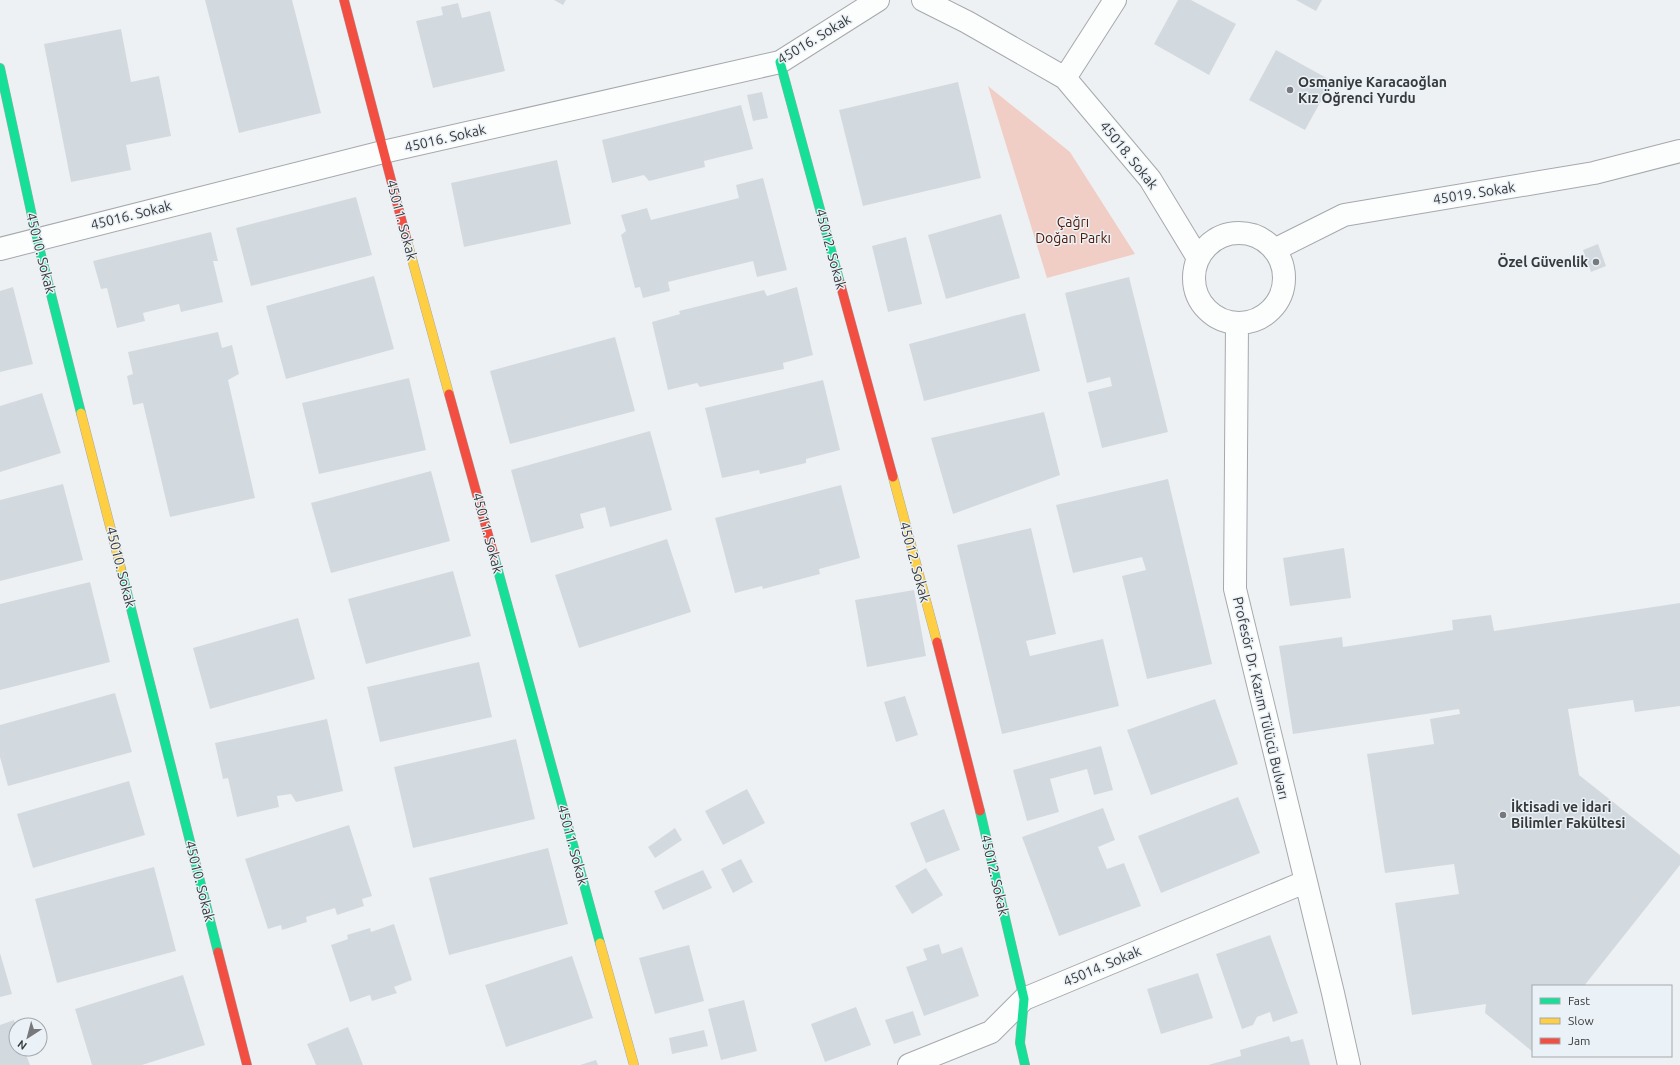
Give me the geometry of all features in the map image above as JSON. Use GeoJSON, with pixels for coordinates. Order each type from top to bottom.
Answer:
{"type":"FeatureCollection","features":[{"type":"Feature","properties":{"kind":"street","name":"45011. Sokak"},"geometry":{"type":"LineString","coordinates":[[344,0],[383,152],[634,1065]]}},
{"type":"Feature","properties":{"kind":"street","name":"45016. Sokak"},"geometry":{"type":"LineString","coordinates":[[0,249],[383,152],[780,62],[878,0]]}},
{"type":"Feature","properties":{"kind":"street","name":"45018. Sokak"},"geometry":{"type":"LineString","coordinates":[[923,0],[967,22],[1065,78],[1150,179],[1198,258]]}},
{"type":"Feature","properties":{"kind":"street"},"geometry":{"type":"LineString","coordinates":[[1065,78],[1115,0]]}},
{"type":"Feature","properties":{"kind":"street","name":"45012. Sokak"},"geometry":{"type":"LineString","coordinates":[[780,62],[928,608],[983,824],[1024,999],[1020,1043],[1025,1065]]}},
{"type":"Feature","properties":{"kind":"street","name":"45010. Sokak"},"geometry":{"type":"LineString","coordinates":[[0,68],[37,239],[247,1065]]}},
{"type":"Feature","properties":{"kind":"street","name":"45019. Sokak"},"geometry":{"type":"LineString","coordinates":[[1274,250],[1344,215],[1594,173],[1680,152]]}},
{"type":"Feature","properties":{"kind":"street"},"geometry":{"type":"LineString","coordinates":[[1234,233],[1249,234],[1263,240],[1274,250],[1282,263],[1284,277],[1282,292],[1276,305],[1265,315],[1252,322],[1237,324],[1222,320],[1209,313],[1199,301],[1194,287],[1194,272],[1198,258],[1207,245],[1220,237],[1234,233]]}},
{"type":"Feature","properties":{"kind":"street","name":"Profesör Dr. Kazım Tülücü Bulvarı"},"geometry":{"type":"LineString","coordinates":[[1237,324],[1235,589],[1333,993],[1349,1065]]}},
{"type":"Feature","properties":{"kind":"street","name":"45014. Sokak"},"geometry":{"type":"LineString","coordinates":[[909,1065],[991,1032],[1024,999],[1305,882]]}},
{"type":"Feature","properties":{"kind":"green space","name":"Çağrı Doğan Parkı"},"geometry":{"type":"Polygon","coordinates":[[[988,86],[1070,152],[1135,254],[1047,278],[988,86]]]}},
{"type":"Feature","properties":{"kind":"building"},"geometry":{"type":"Polygon","coordinates":[[[205,0],[292,0],[321,113],[239,133],[205,0]]]}},
{"type":"Feature","properties":{"kind":"building"},"geometry":{"type":"Polygon","coordinates":[[[554,0],[566,0],[563,5],[554,0]]]}},
{"type":"Feature","properties":{"kind":"building"},"geometry":{"type":"Polygon","coordinates":[[[1178,0],[1191,0],[1236,24],[1209,75],[1154,44],[1178,0]]]}},
{"type":"Feature","properties":{"kind":"building"},"geometry":{"type":"Polygon","coordinates":[[[1296,0],[1322,0],[1316,11],[1296,0]]]}},
{"type":"Feature","properties":{"kind":"building"},"geometry":{"type":"Polygon","coordinates":[[[458,3],[462,18],[490,11],[505,71],[433,88],[416,21],[443,15],[441,7],[458,3]]]}},
{"type":"Feature","properties":{"kind":"building"},"geometry":{"type":"Polygon","coordinates":[[[121,29],[131,82],[159,76],[171,136],[126,145],[131,170],[71,182],[44,44],[121,29]]]}},
{"type":"Feature","properties":{"kind":"building","name":"Osmaniye Karacaoğlan Kız Öğrenci Yurdu"},"geometry":{"type":"Polygon","coordinates":[[[1276,50],[1332,81],[1305,130],[1249,100],[1276,50]]]}},
{"type":"Feature","properties":{"kind":"building"},"geometry":{"type":"Polygon","coordinates":[[[958,82],[981,178],[863,206],[839,110],[958,82]]]}},
{"type":"Feature","properties":{"kind":"building"},"geometry":{"type":"Polygon","coordinates":[[[762,92],[768,118],[753,121],[747,95],[762,92]]]}},
{"type":"Feature","properties":{"kind":"building"},"geometry":{"type":"Polygon","coordinates":[[[741,105],[753,149],[704,161],[705,167],[649,181],[644,175],[612,183],[602,140],[741,105]]]}},
{"type":"Feature","properties":{"kind":"building"},"geometry":{"type":"Polygon","coordinates":[[[557,160],[571,224],[464,247],[451,183],[557,160]]]}},
{"type":"Feature","properties":{"kind":"building"},"geometry":{"type":"Polygon","coordinates":[[[763,178],[787,270],[757,277],[753,261],[668,282],[670,291],[643,298],[640,287],[635,288],[621,235],[626,231],[621,215],[647,208],[651,220],[739,198],[736,185],[763,178]]]}},
{"type":"Feature","properties":{"kind":"building"},"geometry":{"type":"Polygon","coordinates":[[[356,197],[372,255],[251,286],[236,228],[356,197]]]}},
{"type":"Feature","properties":{"kind":"building"},"geometry":{"type":"Polygon","coordinates":[[[1001,214],[1020,278],[946,299],[928,235],[1001,214]]]}},
{"type":"Feature","properties":{"kind":"building"},"geometry":{"type":"Polygon","coordinates":[[[211,232],[218,261],[213,261],[223,302],[181,312],[179,304],[143,313],[145,321],[117,328],[107,288],[101,289],[93,261],[211,232]]]}},
{"type":"Feature","properties":{"kind":"building"},"geometry":{"type":"Polygon","coordinates":[[[906,237],[922,304],[888,312],[872,246],[906,237]]]}},
{"type":"Feature","properties":{"kind":"building","name":"Özel Güvenlik"},"geometry":{"type":"Polygon","coordinates":[[[1598,244],[1606,266],[1591,272],[1583,250],[1598,244]]]}},
{"type":"Feature","properties":{"kind":"building"},"geometry":{"type":"Polygon","coordinates":[[[374,276],[394,349],[286,379],[266,306],[374,276]]]}},
{"type":"Feature","properties":{"kind":"building"},"geometry":{"type":"Polygon","coordinates":[[[1129,277],[1168,432],[1102,448],[1088,392],[1112,386],[1110,377],[1087,383],[1065,293],[1129,277]]]}},
{"type":"Feature","properties":{"kind":"building"},"geometry":{"type":"Polygon","coordinates":[[[13,287],[33,364],[0,372],[0,291],[13,287]]]}},
{"type":"Feature","properties":{"kind":"building"},"geometry":{"type":"Polygon","coordinates":[[[797,287],[813,355],[783,363],[784,369],[700,387],[697,383],[668,390],[652,322],[680,314],[679,311],[764,290],[767,296],[797,287]]]}},
{"type":"Feature","properties":{"kind":"building"},"geometry":{"type":"Polygon","coordinates":[[[1025,313],[1040,371],[924,401],[909,344],[1025,313]]]}},
{"type":"Feature","properties":{"kind":"building"},"geometry":{"type":"Polygon","coordinates":[[[218,332],[222,348],[232,345],[239,374],[228,380],[255,498],[170,517],[143,403],[133,405],[127,376],[133,374],[128,352],[218,332]]]}},
{"type":"Feature","properties":{"kind":"building"},"geometry":{"type":"Polygon","coordinates":[[[615,337],[635,411],[510,444],[490,371],[615,337]]]}},
{"type":"Feature","properties":{"kind":"building"},"geometry":{"type":"Polygon","coordinates":[[[409,378],[426,450],[319,474],[302,403],[409,378]]]}},
{"type":"Feature","properties":{"kind":"building"},"geometry":{"type":"Polygon","coordinates":[[[823,380],[840,450],[806,459],[806,463],[760,474],[759,470],[722,478],[705,408],[823,380]]]}},
{"type":"Feature","properties":{"kind":"building"},"geometry":{"type":"Polygon","coordinates":[[[42,393],[61,453],[0,472],[0,406],[42,393]]]}},
{"type":"Feature","properties":{"kind":"building"},"geometry":{"type":"Polygon","coordinates":[[[1044,412],[1060,475],[953,514],[931,438],[1044,412]]]}},
{"type":"Feature","properties":{"kind":"building"},"geometry":{"type":"Polygon","coordinates":[[[650,431],[672,510],[610,527],[605,507],[580,514],[584,528],[531,543],[511,470],[650,431]]]}},
{"type":"Feature","properties":{"kind":"building"},"geometry":{"type":"Polygon","coordinates":[[[431,471],[450,541],[331,573],[311,503],[431,471]]]}},
{"type":"Feature","properties":{"kind":"building"},"geometry":{"type":"Polygon","coordinates":[[[1168,479],[1212,664],[1147,679],[1122,576],[1146,570],[1142,557],[1073,573],[1056,505],[1168,479]]]}},
{"type":"Feature","properties":{"kind":"building"},"geometry":{"type":"Polygon","coordinates":[[[63,484],[83,560],[0,581],[0,500],[63,484]]]}},
{"type":"Feature","properties":{"kind":"building"},"geometry":{"type":"Polygon","coordinates":[[[841,485],[860,558],[819,569],[820,574],[763,589],[762,586],[735,593],[715,518],[841,485]]]}},
{"type":"Feature","properties":{"kind":"building"},"geometry":{"type":"Polygon","coordinates":[[[1031,528],[1056,634],[1026,641],[1030,656],[1103,639],[1119,706],[1002,734],[957,545],[1031,528]]]}},
{"type":"Feature","properties":{"kind":"building"},"geometry":{"type":"Polygon","coordinates":[[[667,539],[691,612],[579,648],[555,575],[667,539]]]}},
{"type":"Feature","properties":{"kind":"building"},"geometry":{"type":"Polygon","coordinates":[[[1344,548],[1351,598],[1290,606],[1283,558],[1344,548]]]}},
{"type":"Feature","properties":{"kind":"building"},"geometry":{"type":"Polygon","coordinates":[[[453,571],[471,636],[366,664],[348,599],[453,571]]]}},
{"type":"Feature","properties":{"kind":"building"},"geometry":{"type":"Polygon","coordinates":[[[90,582],[110,662],[0,690],[0,604],[90,582]]]}},
{"type":"Feature","properties":{"kind":"building"},"geometry":{"type":"Polygon","coordinates":[[[914,590],[926,656],[867,667],[855,600],[914,590]]]}},
{"type":"Feature","properties":{"kind":"building","name":"İktisadi ve İdari Bilimler Fakültesi"},"geometry":{"type":"Polygon","coordinates":[[[1680,603],[1680,706],[1635,712],[1633,700],[1568,709],[1579,775],[1680,855],[1680,865],[1585,985],[1532,985],[1532,1051],[1485,1013],[1486,1004],[1412,1015],[1395,903],[1459,894],[1454,864],[1385,873],[1367,754],[1434,744],[1430,719],[1460,714],[1459,709],[1293,734],[1279,646],[1342,637],[1343,647],[1453,630],[1452,620],[1491,615],[1494,631],[1680,603]]]}},
{"type":"Feature","properties":{"kind":"building"},"geometry":{"type":"Polygon","coordinates":[[[298,618],[315,679],[210,709],[193,648],[298,618]]]}},
{"type":"Feature","properties":{"kind":"building"},"geometry":{"type":"Polygon","coordinates":[[[479,662],[492,717],[380,742],[367,687],[479,662]]]}},
{"type":"Feature","properties":{"kind":"building"},"geometry":{"type":"Polygon","coordinates":[[[115,693],[132,752],[8,786],[0,757],[0,725],[115,693]]]}},
{"type":"Feature","properties":{"kind":"building"},"geometry":{"type":"Polygon","coordinates":[[[905,696],[918,735],[896,742],[884,702],[905,696]]]}},
{"type":"Feature","properties":{"kind":"building"},"geometry":{"type":"Polygon","coordinates":[[[1215,699],[1238,764],[1151,795],[1127,730],[1215,699]]]}},
{"type":"Feature","properties":{"kind":"building"},"geometry":{"type":"Polygon","coordinates":[[[327,719],[343,791],[296,802],[291,794],[277,796],[279,807],[237,817],[228,778],[223,779],[215,743],[327,719]]]}},
{"type":"Feature","properties":{"kind":"building"},"geometry":{"type":"Polygon","coordinates":[[[516,739],[535,819],[413,848],[394,767],[516,739]]]}},
{"type":"Feature","properties":{"kind":"building"},"geometry":{"type":"Polygon","coordinates":[[[1101,746],[1113,790],[1094,795],[1087,769],[1050,779],[1059,812],[1027,821],[1013,770],[1101,746]]]}},
{"type":"Feature","properties":{"kind":"building"},"geometry":{"type":"Polygon","coordinates":[[[129,781],[145,835],[33,868],[17,814],[129,781]]]}},
{"type":"Feature","properties":{"kind":"building"},"geometry":{"type":"Polygon","coordinates":[[[747,789],[765,823],[723,845],[705,811],[747,789]]]}},
{"type":"Feature","properties":{"kind":"building"},"geometry":{"type":"Polygon","coordinates":[[[1238,797],[1260,853],[1161,893],[1138,836],[1238,797]]]}},
{"type":"Feature","properties":{"kind":"building"},"geometry":{"type":"Polygon","coordinates":[[[1103,808],[1115,840],[1098,847],[1107,869],[1124,863],[1141,906],[1059,936],[1022,837],[1103,808]]]}},
{"type":"Feature","properties":{"kind":"building"},"geometry":{"type":"Polygon","coordinates":[[[944,809],[960,850],[926,863],[910,823],[944,809]]]}},
{"type":"Feature","properties":{"kind":"building"},"geometry":{"type":"Polygon","coordinates":[[[349,825],[372,896],[362,899],[364,906],[337,915],[335,908],[306,917],[307,922],[282,930],[281,925],[268,929],[245,859],[349,825]]]}},
{"type":"Feature","properties":{"kind":"building"},"geometry":{"type":"Polygon","coordinates":[[[675,828],[682,840],[655,858],[648,847],[675,828]]]}},
{"type":"Feature","properties":{"kind":"building"},"geometry":{"type":"Polygon","coordinates":[[[548,848],[568,924],[449,955],[429,878],[548,848]]]}},
{"type":"Feature","properties":{"kind":"building"},"geometry":{"type":"Polygon","coordinates":[[[741,859],[753,882],[733,893],[721,869],[741,859]]]}},
{"type":"Feature","properties":{"kind":"building"},"geometry":{"type":"Polygon","coordinates":[[[154,867],[176,951],[57,983],[35,899],[154,867]]]}},
{"type":"Feature","properties":{"kind":"building"},"geometry":{"type":"Polygon","coordinates":[[[926,868],[943,895],[912,914],[895,886],[926,868]]]}},
{"type":"Feature","properties":{"kind":"building"},"geometry":{"type":"Polygon","coordinates":[[[703,870],[712,888],[663,910],[654,891],[703,870]]]}},
{"type":"Feature","properties":{"kind":"building"},"geometry":{"type":"Polygon","coordinates":[[[394,924],[412,980],[394,987],[397,993],[372,1001],[370,995],[350,1002],[331,945],[348,939],[347,935],[370,928],[371,932],[394,924]]]}},
{"type":"Feature","properties":{"kind":"building"},"geometry":{"type":"Polygon","coordinates":[[[1270,935],[1298,1013],[1273,1022],[1270,1012],[1257,1017],[1253,1025],[1242,1029],[1216,954],[1270,935]]]}},
{"type":"Feature","properties":{"kind":"building"},"geometry":{"type":"Polygon","coordinates":[[[939,944],[942,954],[962,947],[979,996],[924,1016],[906,967],[927,960],[923,949],[939,944]]]}},
{"type":"Feature","properties":{"kind":"building"},"geometry":{"type":"Polygon","coordinates":[[[689,945],[704,1001],[655,1014],[639,958],[689,945]]]}},
{"type":"Feature","properties":{"kind":"building"},"geometry":{"type":"Polygon","coordinates":[[[0,953],[12,994],[0,997],[0,953]]]}},
{"type":"Feature","properties":{"kind":"building"},"geometry":{"type":"Polygon","coordinates":[[[572,956],[593,1018],[506,1047],[485,985],[572,956]]]}},
{"type":"Feature","properties":{"kind":"building"},"geometry":{"type":"Polygon","coordinates":[[[1198,973],[1213,1018],[1161,1034],[1147,989],[1198,973]]]}},
{"type":"Feature","properties":{"kind":"building"},"geometry":{"type":"Polygon","coordinates":[[[183,975],[205,1045],[142,1065],[92,1065],[75,1009],[183,975]]]}},
{"type":"Feature","properties":{"kind":"building"},"geometry":{"type":"Polygon","coordinates":[[[744,1000],[757,1051],[721,1060],[708,1009],[744,1000]]]}},
{"type":"Feature","properties":{"kind":"building"},"geometry":{"type":"Polygon","coordinates":[[[856,1007],[871,1045],[825,1062],[811,1024],[856,1007]]]}},
{"type":"Feature","properties":{"kind":"building"},"geometry":{"type":"Polygon","coordinates":[[[913,1011],[921,1035],[894,1044],[885,1020],[913,1011]]]}},
{"type":"Feature","properties":{"kind":"building"},"geometry":{"type":"Polygon","coordinates":[[[8,1022],[8,1057],[27,1057],[30,1065],[0,1065],[0,1025],[8,1022]]]}},
{"type":"Feature","properties":{"kind":"building"},"geometry":{"type":"Polygon","coordinates":[[[348,1027],[363,1065],[316,1065],[307,1044],[348,1027]]]}},
{"type":"Feature","properties":{"kind":"building"},"geometry":{"type":"Polygon","coordinates":[[[704,1030],[708,1046],[672,1054],[669,1038],[704,1030]]]}},
{"type":"Feature","properties":{"kind":"building"},"geometry":{"type":"Polygon","coordinates":[[[1289,1036],[1291,1042],[1303,1039],[1310,1065],[1208,1065],[1241,1056],[1240,1050],[1289,1036]]]}},
{"type":"Feature","properties":{"kind":"building"},"geometry":{"type":"Polygon","coordinates":[[[596,1060],[598,1065],[580,1065],[596,1060]]]}},
{"type":"Feature","properties":{"kind":"traffic: fast"},"geometry":{"type":"LineString","coordinates":[[780,62],[840,283]]}},
{"type":"Feature","properties":{"kind":"traffic: fast"},"geometry":{"type":"LineString","coordinates":[[0,68],[37,239],[81,413]]}},
{"type":"Feature","properties":{"kind":"traffic: fast"},"geometry":{"type":"LineString","coordinates":[[494,556],[600,943]]}},
{"type":"Feature","properties":{"kind":"traffic: fast"},"geometry":{"type":"LineString","coordinates":[[121,569],[218,952]]}},
{"type":"Feature","properties":{"kind":"traffic: fast"},"geometry":{"type":"LineString","coordinates":[[980,811],[1024,999],[1020,1043],[1025,1065]]}},
{"type":"Feature","properties":{"kind":"traffic: slow"},"geometry":{"type":"LineString","coordinates":[[407,241],[449,394]]}},
{"type":"Feature","properties":{"kind":"traffic: slow"},"geometry":{"type":"LineString","coordinates":[[81,413],[121,569]]}},
{"type":"Feature","properties":{"kind":"traffic: slow"},"geometry":{"type":"LineString","coordinates":[[893,477],[937,642]]}},
{"type":"Feature","properties":{"kind":"traffic: slow"},"geometry":{"type":"LineString","coordinates":[[600,943],[634,1065]]}},
{"type":"Feature","properties":{"kind":"traffic: jam"},"geometry":{"type":"LineString","coordinates":[[344,0],[407,241]]}},
{"type":"Feature","properties":{"kind":"traffic: jam"},"geometry":{"type":"LineString","coordinates":[[840,283],[893,477]]}},
{"type":"Feature","properties":{"kind":"traffic: jam"},"geometry":{"type":"LineString","coordinates":[[449,394],[494,556]]}},
{"type":"Feature","properties":{"kind":"traffic: jam"},"geometry":{"type":"LineString","coordinates":[[937,642],[980,811]]}},
{"type":"Feature","properties":{"kind":"traffic: jam"},"geometry":{"type":"LineString","coordinates":[[218,952],[247,1065]]}},
{"type":"Feature","properties":{"kind":"place","name":"Osmaniye Karacaoğlan Kız Öğrenci Yurdu"},"geometry":{"type":"Point","coordinates":[1290,90]}},
{"type":"Feature","properties":{"kind":"place","name":"Özel Güvenlik"},"geometry":{"type":"Point","coordinates":[1596,262]}},
{"type":"Feature","properties":{"kind":"place","name":"İktisadi ve İdari Bilimler Fakültesi"},"geometry":{"type":"Point","coordinates":[1503,815]}}]}
